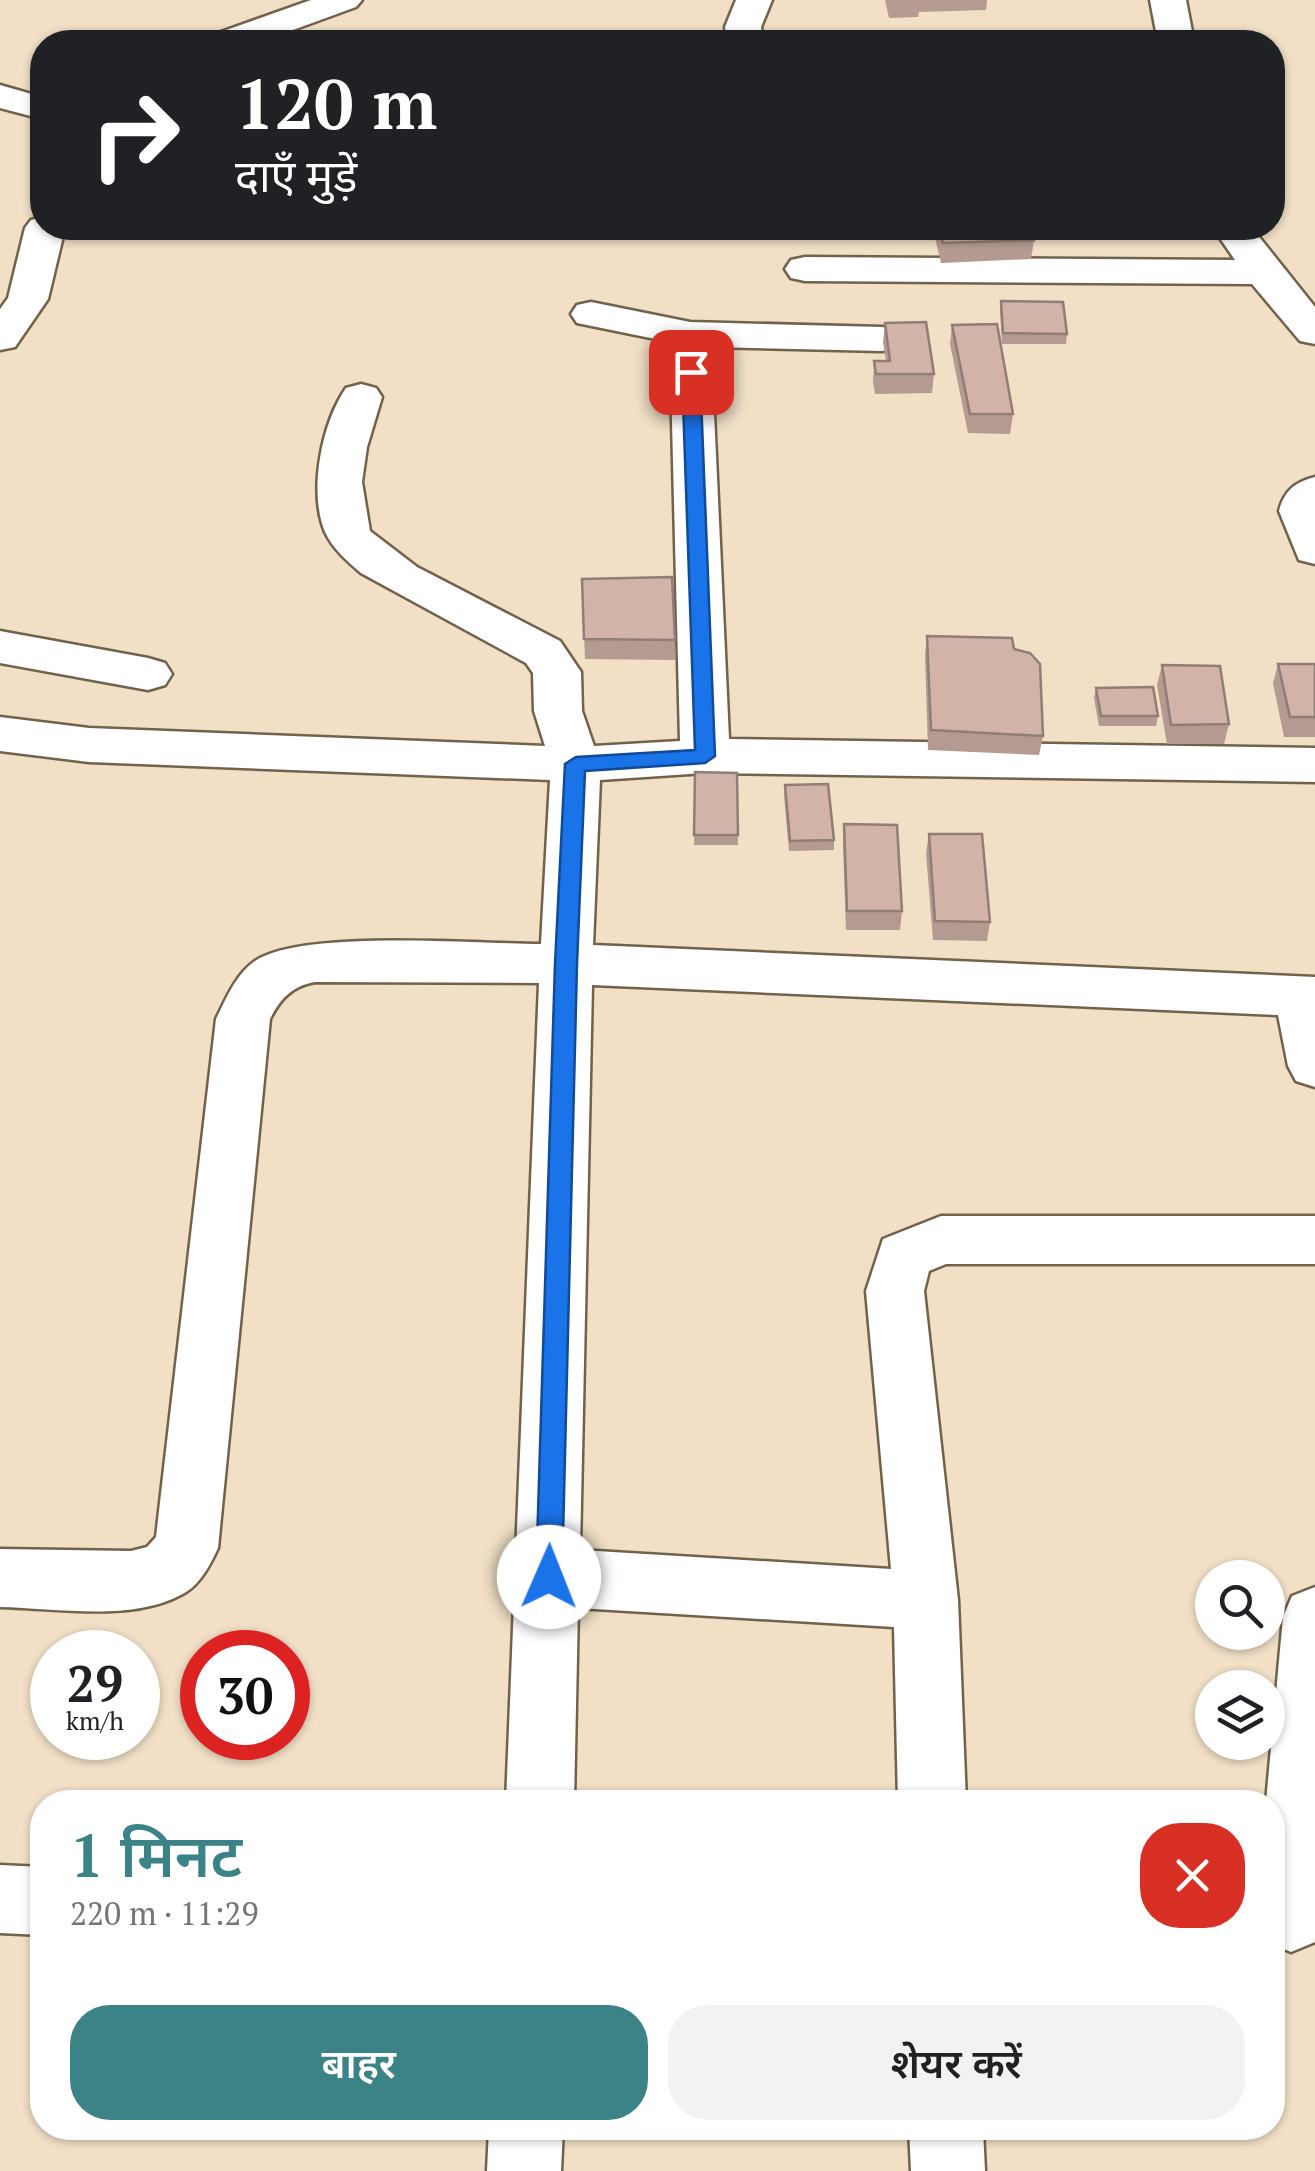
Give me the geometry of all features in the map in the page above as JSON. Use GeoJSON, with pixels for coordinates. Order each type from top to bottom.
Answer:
{"type":"FeatureCollection","features":[{"type":"Feature","properties":{"kind":"street"},"geometry":{"type":"LineString","coordinates":[[261,30],[344,0]]}},
{"type":"Feature","properties":{"kind":"street"},"geometry":{"type":"LineString","coordinates":[[743,30],[754,0]]}},
{"type":"Feature","properties":{"kind":"street"},"geometry":{"type":"LineString","coordinates":[[1168,0],[1174,30]]}},
{"type":"Feature","properties":{"kind":"street"},"geometry":{"type":"LineString","coordinates":[[0,96],[30,105]]}},
{"type":"Feature","properties":{"kind":"street"},"geometry":{"type":"LineString","coordinates":[[0,338],[28,299],[42,240]]}},
{"type":"Feature","properties":{"kind":"street"},"geometry":{"type":"LineString","coordinates":[[1241,240],[1315,332]]}},
{"type":"Feature","properties":{"kind":"street"},"geometry":{"type":"LineString","coordinates":[[805,270],[1264,272]]}},
{"type":"Feature","properties":{"kind":"street"},"geometry":{"type":"LineString","coordinates":[[592,314],[690,334],[882,339]]}},
{"type":"Feature","properties":{"kind":"street"},"geometry":{"type":"LineString","coordinates":[[690,334],[705,756]]}},
{"type":"Feature","properties":{"kind":"street"},"geometry":{"type":"LineString","coordinates":[[361,397],[342,450],[341,490],[348,534],[370,559],[402,579],[543,652],[557,672],[558,710],[576,764],[566,964],[540,1790]]}},
{"type":"Feature","properties":{"kind":"street"},"geometry":{"type":"LineString","coordinates":[[1315,491],[1304,500],[1302,511],[1315,550]]}},
{"type":"Feature","properties":{"kind":"street"},"geometry":{"type":"LineString","coordinates":[[0,647],[148,674]]}},
{"type":"Feature","properties":{"kind":"street"},"geometry":{"type":"LineString","coordinates":[[0,734],[89,745],[576,764],[705,756],[1315,765]]}},
{"type":"Feature","properties":{"kind":"street"},"geometry":{"type":"LineString","coordinates":[[0,1578],[131,1580],[166,1571],[186,1548],[243,1019],[258,988],[281,968],[315,962],[566,964],[1308,996],[1315,1066]]}},
{"type":"Feature","properties":{"kind":"street"},"geometry":{"type":"LineString","coordinates":[[932,1790],[926,1600],[895,1290],[904,1256],[941,1240],[1315,1240]]}},
{"type":"Feature","properties":{"kind":"street"},"geometry":{"type":"LineString","coordinates":[[549,1577],[926,1600]]}},
{"type":"Feature","properties":{"kind":"street"},"geometry":{"type":"LineString","coordinates":[[1293,1917],[1315,1617]]}},
{"type":"Feature","properties":{"kind":"street"},"geometry":{"type":"LineString","coordinates":[[0,1899],[30,1900]]}},
{"type":"Feature","properties":{"kind":"street"},"geometry":{"type":"LineString","coordinates":[[524,2171],[525,2140]]}},
{"type":"Feature","properties":{"kind":"street"},"geometry":{"type":"LineString","coordinates":[[947,2140],[948,2171]]}},
{"type":"Feature","properties":{"kind":"building"},"geometry":{"type":"Polygon","coordinates":[[[942,240],[1034,240],[943,243],[942,240]]]}},
{"type":"Feature","properties":{"kind":"building"},"geometry":{"type":"Polygon","coordinates":[[[1001,301],[1063,302],[1067,334],[1003,333],[1001,301]]]}},
{"type":"Feature","properties":{"kind":"building"},"geometry":{"type":"Polygon","coordinates":[[[926,322],[934,374],[876,374],[874,361],[890,361],[885,323],[926,322]]]}},
{"type":"Feature","properties":{"kind":"building"},"geometry":{"type":"Polygon","coordinates":[[[997,324],[1013,414],[970,414],[952,325],[997,324]]]}},
{"type":"Feature","properties":{"kind":"building"},"geometry":{"type":"Polygon","coordinates":[[[672,577],[675,640],[584,639],[582,579],[672,577]]]}},
{"type":"Feature","properties":{"kind":"building"},"geometry":{"type":"Polygon","coordinates":[[[927,636],[1012,638],[1014,649],[1030,653],[1040,664],[1043,736],[931,730],[927,636]]]}},
{"type":"Feature","properties":{"kind":"building"},"geometry":{"type":"Polygon","coordinates":[[[1278,664],[1315,664],[1315,717],[1290,717],[1278,664]]]}},
{"type":"Feature","properties":{"kind":"building"},"geometry":{"type":"Polygon","coordinates":[[[1162,665],[1220,666],[1229,724],[1171,725],[1162,665]]]}},
{"type":"Feature","properties":{"kind":"building"},"geometry":{"type":"Polygon","coordinates":[[[1153,687],[1158,716],[1101,716],[1096,688],[1153,687]]]}},
{"type":"Feature","properties":{"kind":"building"},"geometry":{"type":"Polygon","coordinates":[[[695,772],[737,773],[738,835],[694,835],[695,772]]]}},
{"type":"Feature","properties":{"kind":"building"},"geometry":{"type":"Polygon","coordinates":[[[828,784],[834,840],[790,841],[785,785],[828,784]]]}},
{"type":"Feature","properties":{"kind":"building"},"geometry":{"type":"Polygon","coordinates":[[[844,824],[897,825],[902,911],[847,911],[844,824]]]}},
{"type":"Feature","properties":{"kind":"building"},"geometry":{"type":"Polygon","coordinates":[[[929,834],[982,834],[990,922],[935,921],[929,834]]]}},
{"type":"Feature","properties":{"kind":"route"},"geometry":{"type":"LineString","coordinates":[[549,1577],[566,964],[576,764],[705,756],[691,372]]}}]}
